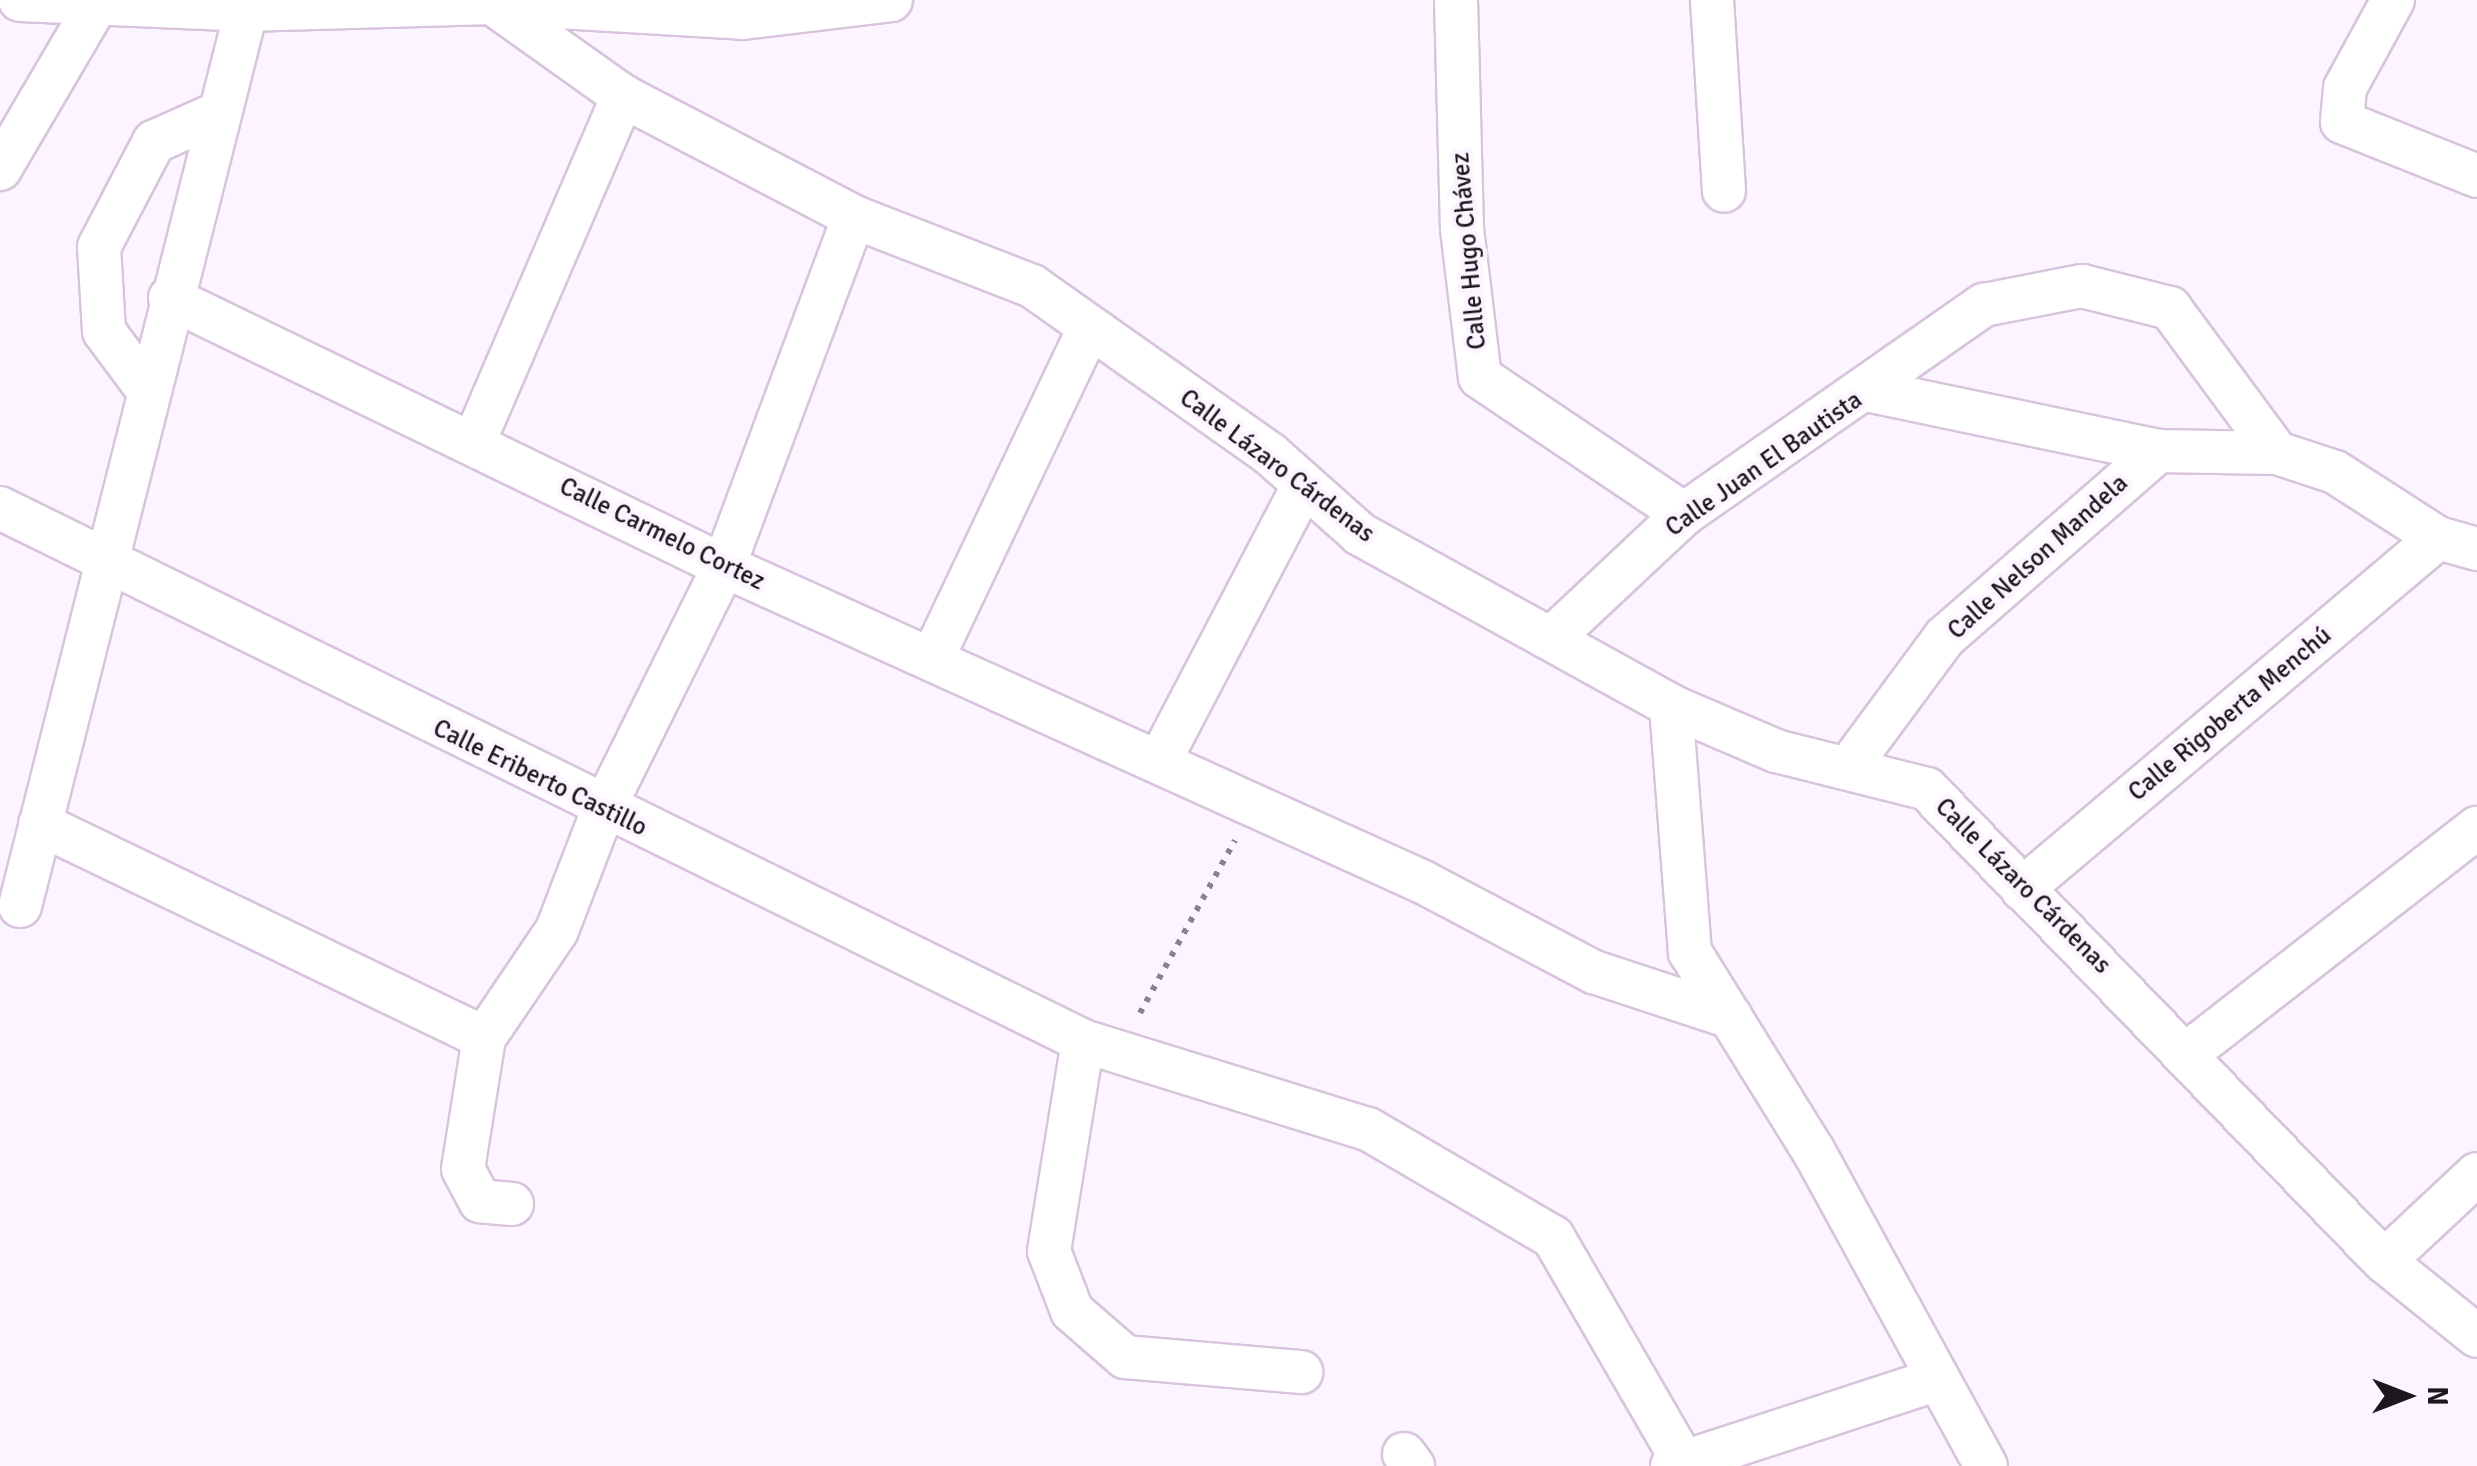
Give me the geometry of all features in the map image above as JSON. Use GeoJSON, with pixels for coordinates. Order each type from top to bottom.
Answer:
{"type":"FeatureCollection","features":[{"type":"Feature","properties":{"kind":"street"},"geometry":{"type":"LineString","coordinates":[[20,0],[95,6],[492,3],[743,18],[891,0]]}},
{"type":"Feature","properties":{"kind":"street","name":"Calle Hugo Chávez"},"geometry":{"type":"LineString","coordinates":[[1456,0],[1462,229],[1480,378],[1684,514]]}},
{"type":"Feature","properties":{"kind":"street"},"geometry":{"type":"LineString","coordinates":[[1712,0],[1724,191]]}},
{"type":"Feature","properties":{"kind":"street"},"geometry":{"type":"LineString","coordinates":[[2392,0],[2345,88],[2342,122],[2477,176]]}},
{"type":"Feature","properties":{"kind":"street","name":"Calle Lázaro Cárdenas"},"geometry":{"type":"LineString","coordinates":[[492,3],[622,96],[854,218],[1032,286],[1270,454],[1302,488],[1360,534],[1555,635],[1671,706],[1776,751],[1851,764],[1928,789],[2022,889],[2189,1052],[2384,1261],[2477,1336]]}},
{"type":"Feature","properties":{"kind":"street"},"geometry":{"type":"LineString","coordinates":[[20,906],[214,115],[247,5]]}},
{"type":"Feature","properties":{"kind":"street"},"geometry":{"type":"LineString","coordinates":[[0,169],[95,6]]}},
{"type":"Feature","properties":{"kind":"street"},"geometry":{"type":"LineString","coordinates":[[474,442],[622,96]]}},
{"type":"Feature","properties":{"kind":"street"},"geometry":{"type":"LineString","coordinates":[[147,389],[104,331],[99,247],[154,142],[214,115]]}},
{"type":"Feature","properties":{"kind":"street"},"geometry":{"type":"LineString","coordinates":[[512,1204],[480,1201],[463,1169],[484,1038],[557,930],[603,810],[724,566],[854,218]]}},
{"type":"Feature","properties":{"kind":"street","name":"Calle Juan El Bautista"},"geometry":{"type":"LineString","coordinates":[[1555,635],[1684,514],[1871,390],[1984,305],[2082,286],[2170,308],[2277,452]]}},
{"type":"Feature","properties":{"kind":"street","name":"Calle Carmelo Cortez"},"geometry":{"type":"LineString","coordinates":[[170,298],[724,566],[1160,760],[1594,972],[1731,1017]]}},
{"type":"Feature","properties":{"kind":"street"},"geometry":{"type":"LineString","coordinates":[[933,657],[1090,327]]}},
{"type":"Feature","properties":{"kind":"street"},"geometry":{"type":"LineString","coordinates":[[1871,390],[2158,451],[2277,452],[2335,472],[2458,543]]}},
{"type":"Feature","properties":{"kind":"street","name":"Calle Nelson Mandela"},"geometry":{"type":"LineString","coordinates":[[1851,764],[1946,638],[2158,451]]}},
{"type":"Feature","properties":{"kind":"street"},"geometry":{"type":"LineString","coordinates":[[1160,760],[1302,488]]}},
{"type":"Feature","properties":{"kind":"street","name":"Calle Eriberto Castillo"},"geometry":{"type":"LineString","coordinates":[[0,508],[603,810],[1099,1047],[1368,1129],[1552,1236],[1681,1464]]}},
{"type":"Feature","properties":{"kind":"street","name":"Calle Rigoberta Menchú"},"geometry":{"type":"LineString","coordinates":[[2022,889],[2458,543]]}},
{"type":"Feature","properties":{"kind":"street"},"geometry":{"type":"LineString","coordinates":[[1671,706],[1690,952],[1731,1017],[1986,1466]]}},
{"type":"Feature","properties":{"kind":"street"},"geometry":{"type":"LineString","coordinates":[[40,824],[484,1038]]}},
{"type":"Feature","properties":{"kind":"street"},"geometry":{"type":"LineString","coordinates":[[2189,1052],[2477,828]]}},
{"type":"Feature","properties":{"kind":"street"},"geometry":{"type":"LineString","coordinates":[[1099,1047],[1049,1251],[1072,1311],[1125,1356],[1300,1372]]}},
{"type":"Feature","properties":{"kind":"street"},"geometry":{"type":"LineString","coordinates":[[2384,1261],[2477,1174]]}},
{"type":"Feature","properties":{"kind":"street"},"geometry":{"type":"LineString","coordinates":[[1681,1464],[1934,1380]]}},
{"type":"Feature","properties":{"kind":"path"},"geometry":{"type":"LineString","coordinates":[[1099,1047],[1252,804]]}}]}
